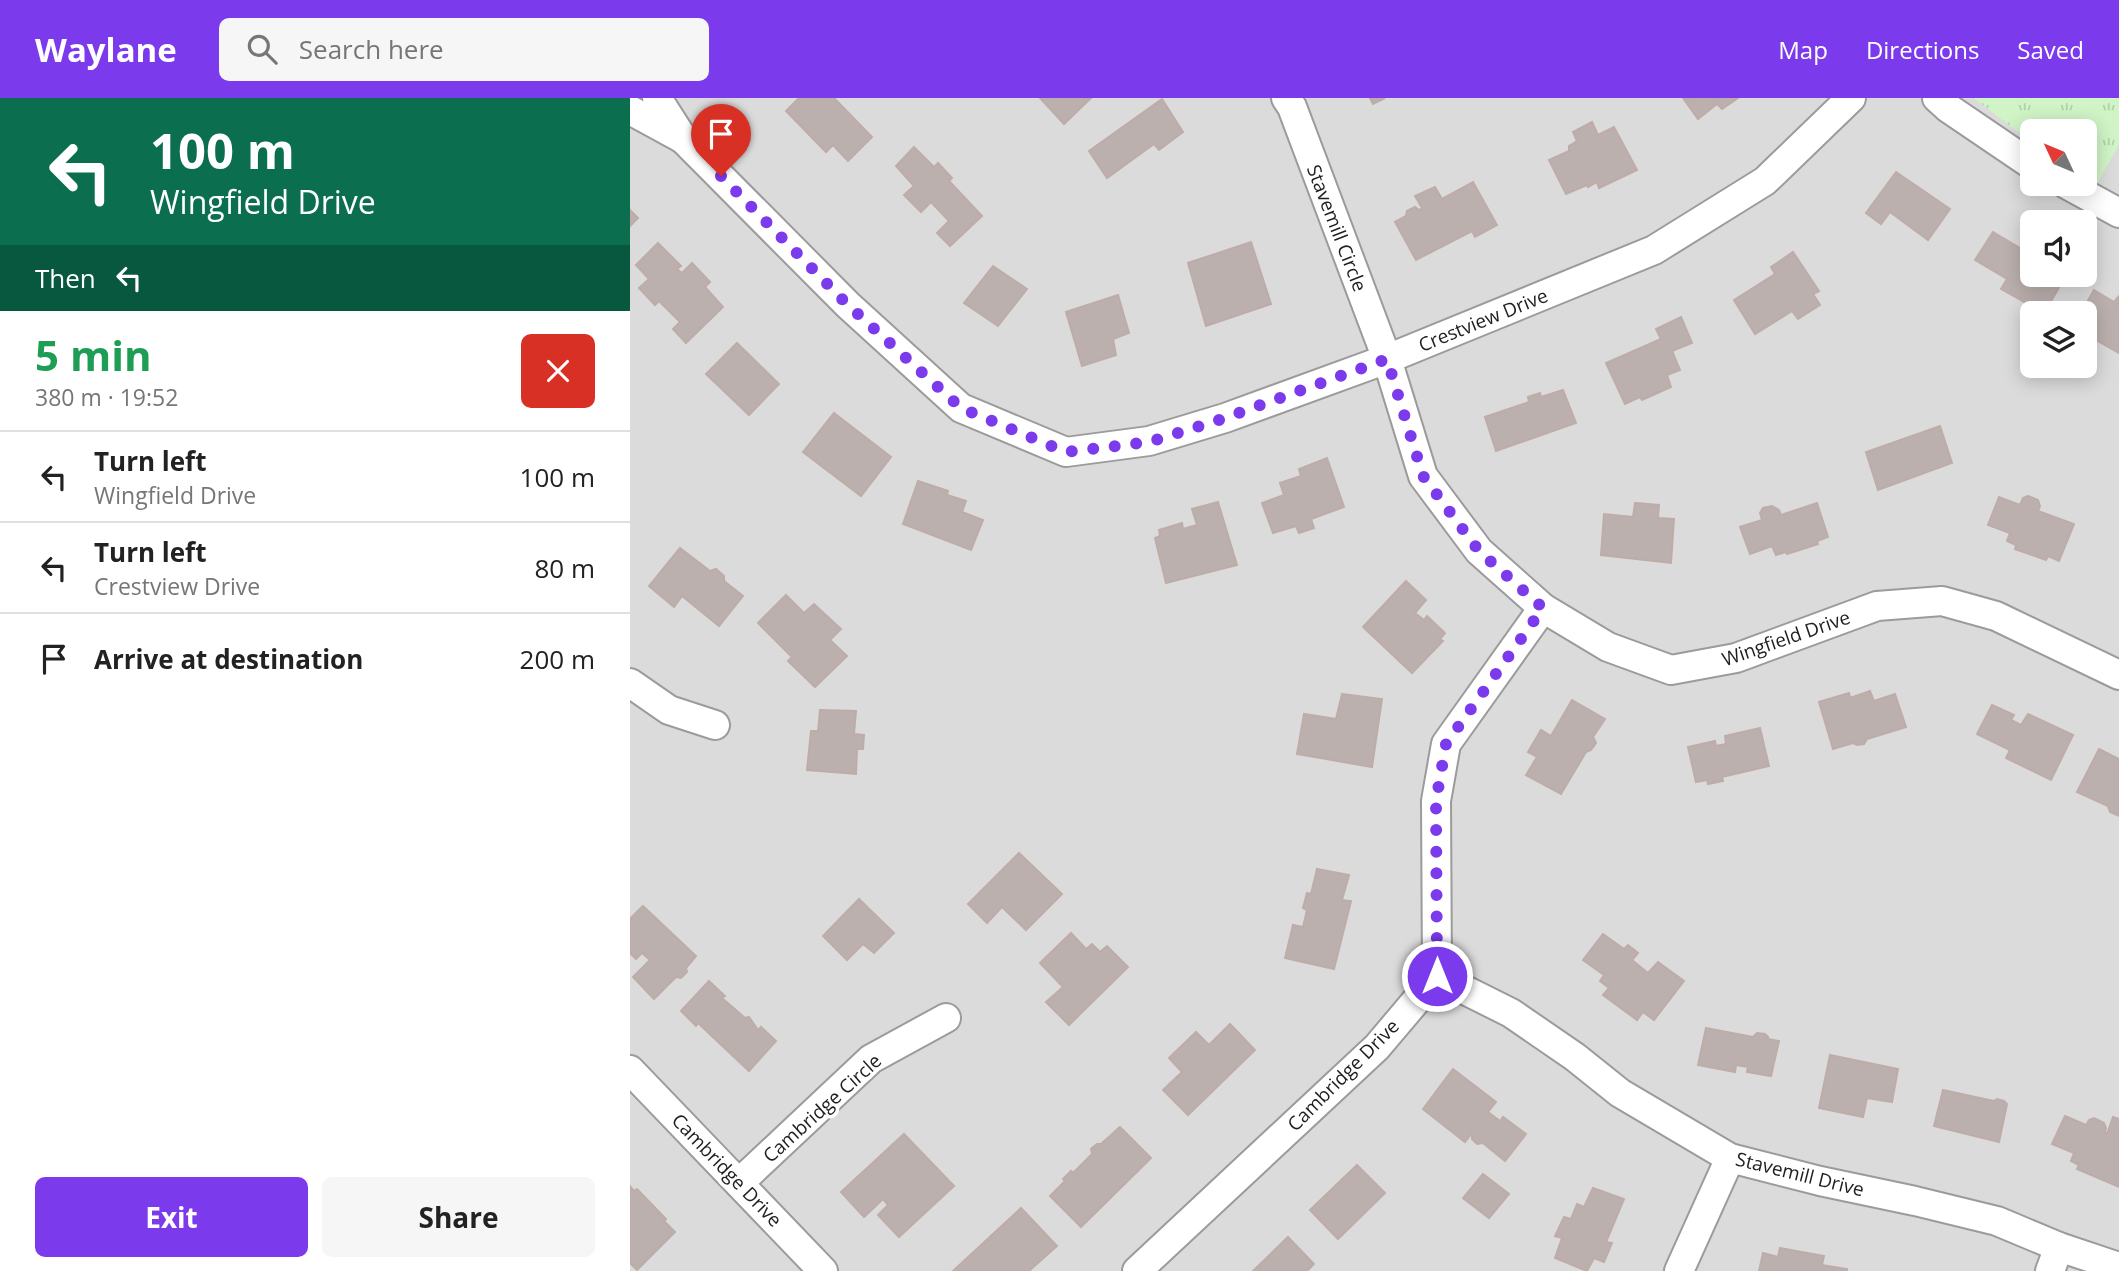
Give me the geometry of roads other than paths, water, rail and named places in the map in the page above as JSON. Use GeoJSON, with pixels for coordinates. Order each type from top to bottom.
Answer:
{"type":"FeatureCollection","features":[{"type":"Feature","properties":{"kind":"street","name":"Crestview Drive"},"geometry":{"type":"LineString","coordinates":[[657,98],[684,140],[848,305],[961,408],[1066,452],[1149,442],[1225,418],[1387,359],[1654,250],[1765,181],[1851,98]]}},
{"type":"Feature","properties":{"kind":"street","name":"Stavemill Circle"},"geometry":{"type":"LineString","coordinates":[[1286,98],[1292,107],[1387,359]]}},
{"type":"Feature","properties":{"kind":"street"},"geometry":{"type":"LineString","coordinates":[[1937,98],[2020,157]]}},
{"type":"Feature","properties":{"kind":"street","name":"Crestview Drive"},"geometry":{"type":"LineString","coordinates":[[630,110],[684,140]]}},
{"type":"Feature","properties":{"kind":"street"},"geometry":{"type":"LineString","coordinates":[[2088,196],[2119,213]]}},
{"type":"Feature","properties":{"kind":"street","name":"Wingfield Drive"},"geometry":{"type":"LineString","coordinates":[[1387,359],[1423,476],[1479,551],[1543,608],[1608,647],[1671,670],[1736,658],[1877,606],[1942,601],[1996,616],[2119,675]]}},
{"type":"Feature","properties":{"kind":"street"},"geometry":{"type":"LineString","coordinates":[[1437,976],[1436,801],[1446,744],[1543,608]]}},
{"type":"Feature","properties":{"kind":"street"},"geometry":{"type":"LineString","coordinates":[[630,683],[669,710],[715,725]]}},
{"type":"Feature","properties":{"kind":"street","name":"Stavemill Drive"},"geometry":{"type":"LineString","coordinates":[[1437,976],[1511,1013],[1575,1057],[1620,1093],[1730,1158],[1997,1221],[2054,1259],[2119,1267]]}},
{"type":"Feature","properties":{"kind":"street","name":"Cambridge Drive"},"geometry":{"type":"LineString","coordinates":[[1137,1271],[1377,1047],[1437,976]]}},
{"type":"Feature","properties":{"kind":"street","name":"Cambridge Circle"},"geometry":{"type":"LineString","coordinates":[[739,1183],[871,1059],[946,1018]]}},
{"type":"Feature","properties":{"kind":"street","name":"Cambridge Drive"},"geometry":{"type":"LineString","coordinates":[[630,1070],[822,1271]]}},
{"type":"Feature","properties":{"kind":"street"},"geometry":{"type":"LineString","coordinates":[[1679,1271],[1730,1158]]}}]}
